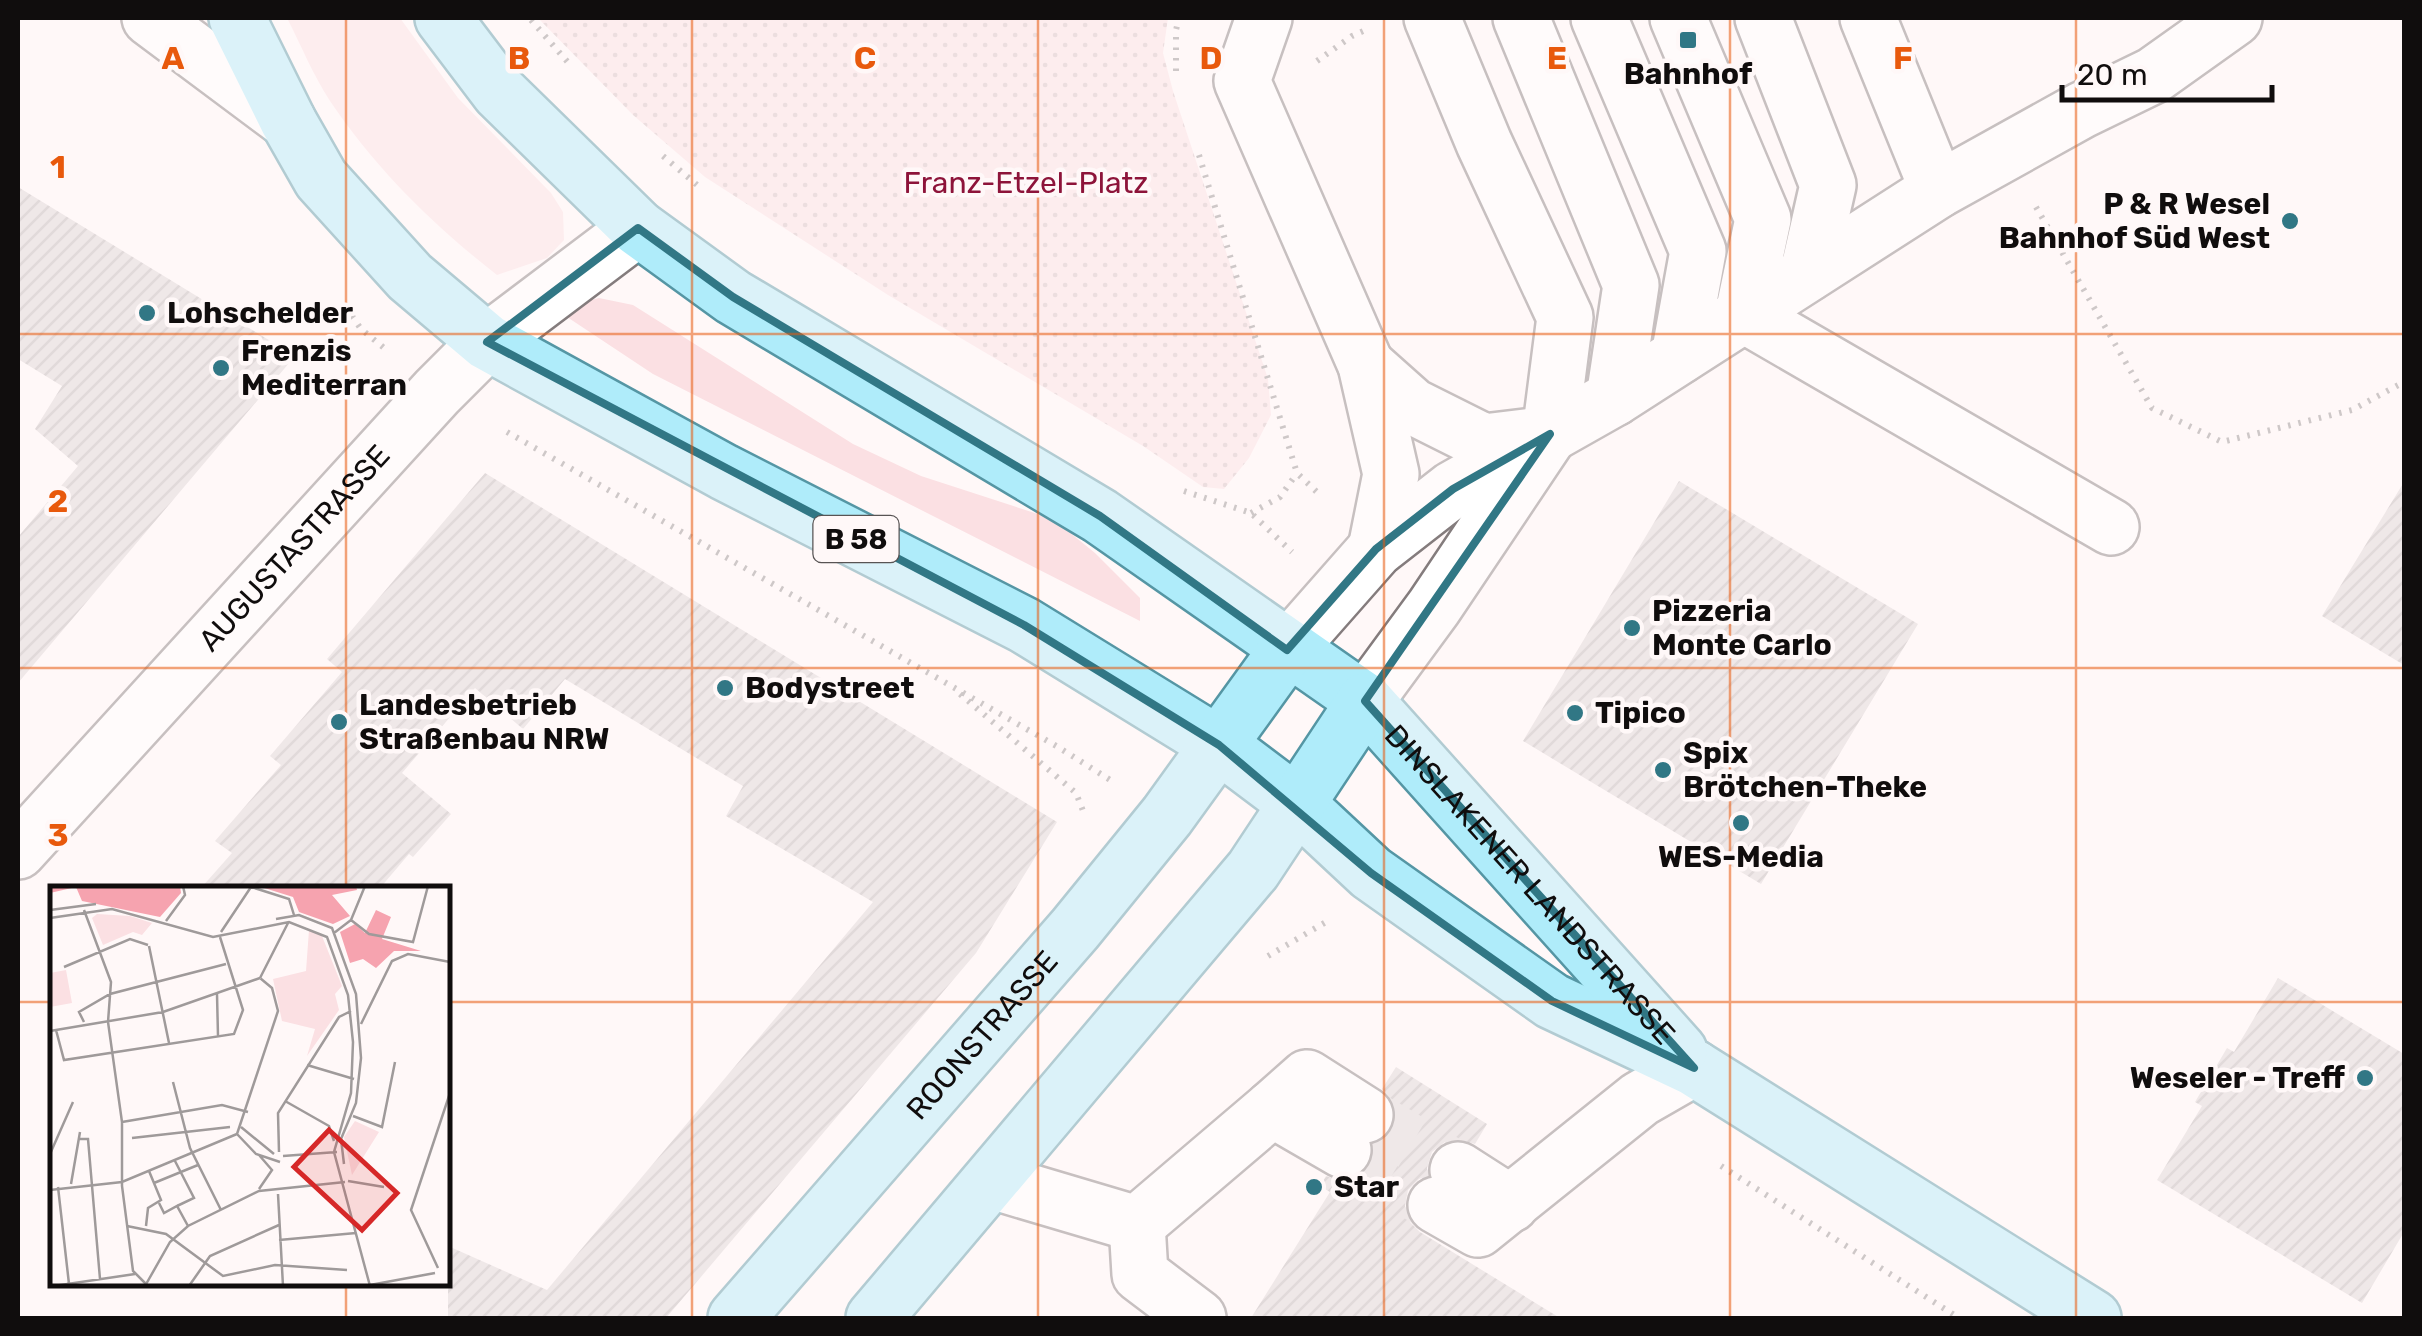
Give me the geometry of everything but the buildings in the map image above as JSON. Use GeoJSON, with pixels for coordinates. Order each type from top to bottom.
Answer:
{"type":"FeatureCollection","features":[{"type":"Feature","properties":{"kind":"main road","name":"B 58"},"geometry":{"type":"LineString","coordinates":[[237,18],[322,179],[410,277],[487,342],[724,472],[1024,625],[1220,745]]}},
{"type":"Feature","properties":{"kind":"main road","name":"DINSLAKENER LANDSTRASSE"},"geometry":{"type":"LineString","coordinates":[[443,18],[499,92],[638,228],[733,297],[1100,516],[1364,701],[1694,1068]]}},
{"type":"Feature","properties":{"kind":"main road","name":"ROONSTRASSE"},"geometry":{"type":"LineString","coordinates":[[736,1318],[1075,929],[1168,816],[1287,650]]}},
{"type":"Feature","properties":{"kind":"main road"},"geometry":{"type":"LineString","coordinates":[[874,1318],[1253,870],[1364,701]]}},
{"type":"Feature","properties":{"kind":"main road","name":"DINSLAKENER LANDSTRASSE"},"geometry":{"type":"LineString","coordinates":[[1220,745],[1296,803],[1371,873],[1552,1002],[1694,1068],[2093,1318]]}},
{"type":"Feature","properties":{"kind":"street"},"geometry":{"type":"LineString","coordinates":[[150,18],[288,121]]}},
{"type":"Feature","properties":{"kind":"street"},"geometry":{"type":"LineString","coordinates":[[1264,18],[1242,81],[1366,365],[1391,474],[1376,550]]}},
{"type":"Feature","properties":{"kind":"street"},"geometry":{"type":"LineString","coordinates":[[1364,701],[1434,607],[1550,434],[1566,317],[1484,143],[1432,18]]}},
{"type":"Feature","properties":{"kind":"street"},"geometry":{"type":"LineString","coordinates":[[1521,18],[1631,284],[1614,398]]}},
{"type":"Feature","properties":{"kind":"street"},"geometry":{"type":"LineString","coordinates":[[1599,18],[1698,252],[1679,356]]}},
{"type":"Feature","properties":{"kind":"street"},"geometry":{"type":"LineString","coordinates":[[1678,18],[1763,219],[1743,314]]}},
{"type":"Feature","properties":{"kind":"street"},"geometry":{"type":"LineString","coordinates":[[1763,18],[1828,185],[1808,272]]}},
{"type":"Feature","properties":{"kind":"street"},"geometry":{"type":"LineString","coordinates":[[1868,18],[1938,190]]}},
{"type":"Feature","properties":{"kind":"street"},"geometry":{"type":"LineString","coordinates":[[1287,650],[1376,550],[1454,489],[1614,398],[1938,190],[2154,75],[2234,18]]}},
{"type":"Feature","properties":{"kind":"street","name":"AUGUSTASTRASSE"},"geometry":{"type":"LineString","coordinates":[[18,851],[437,392],[487,342],[638,228]]}},
{"type":"Feature","properties":{"kind":"street"},"geometry":{"type":"LineString","coordinates":[[1743,314],[2112,527]]}},
{"type":"Feature","properties":{"kind":"street"},"geometry":{"type":"LineString","coordinates":[[1366,365],[1412,406],[1484,442],[1550,434]]}},
{"type":"Feature","properties":{"kind":"street"},"geometry":{"type":"LineString","coordinates":[[1447,1188],[1478,1229],[1640,1099],[1694,1068]]}},
{"type":"Feature","properties":{"kind":"street"},"geometry":{"type":"LineString","coordinates":[[1137,1224],[1272,1109],[1354,1132]]}},
{"type":"Feature","properties":{"kind":"street"},"geometry":{"type":"LineString","coordinates":[[992,1181],[1137,1224]]}},
{"type":"Feature","properties":{"kind":"street"},"geometry":{"type":"LineString","coordinates":[[1137,1224],[1140,1274],[1198,1318]]}},
{"type":"Feature","properties":{"kind":"path"},"geometry":{"type":"LineString","coordinates":[[529,18],[583,78]]}},
{"type":"Feature","properties":{"kind":"path"},"geometry":{"type":"LineString","coordinates":[[1176,82],[1179,18]]}},
{"type":"Feature","properties":{"kind":"path"},"geometry":{"type":"LineString","coordinates":[[1195,140],[1297,473],[1376,550]]}},
{"type":"Feature","properties":{"kind":"path"},"geometry":{"type":"LineString","coordinates":[[662,155],[714,198]]}},
{"type":"Feature","properties":{"kind":"path"},"geometry":{"type":"LineString","coordinates":[[2031,199],[2152,408],[2222,442],[2352,410],[2404,382]]}},
{"type":"Feature","properties":{"kind":"path"},"geometry":{"type":"LineString","coordinates":[[350,313],[361,329],[437,392],[1058,747],[1168,816]]}},
{"type":"Feature","properties":{"kind":"path"},"geometry":{"type":"LineString","coordinates":[[1177,486],[1194,496],[1251,513],[1280,497],[1297,473]]}},
{"type":"Feature","properties":{"kind":"path"},"geometry":{"type":"LineString","coordinates":[[1253,870],[1335,916]]}},
{"type":"Feature","properties":{"kind":"path"},"geometry":{"type":"LineString","coordinates":[[1640,1099],[1726,1170],[1960,1318]]}},
{"type":"Feature","properties":{"kind":"highlighted area"},"geometry":{"type":"Polygon","coordinates":[[[638,228],[733,297],[1100,516],[1287,650],[1376,549],[1453,489],[1550,434],[1365,701],[1694,1068],[1552,1001],[1371,873],[1219,745],[1024,625],[487,342],[638,228]]]}},
{"type":"Feature","properties":{"kind":"green space"},"geometry":{"type":"Polygon","coordinates":[[[287,18],[400,18],[458,98],[551,193],[563,212],[564,240],[547,258],[497,275],[428,216],[366,150],[324,91],[287,18]]]}},
{"type":"Feature","properties":{"kind":"green space","name":"Franz-Etzel-Platz"},"geometry":{"type":"Polygon","coordinates":[[[538,18],[1168,18],[1163,53],[1173,91],[1268,379],[1271,415],[1249,458],[1224,489],[1203,487],[1143,446],[888,295],[705,177],[633,115],[538,18]]]}},
{"type":"Feature","properties":{"kind":"green space"},"geometry":{"type":"Polygon","coordinates":[[[599,298],[633,305],[853,444],[921,476],[1053,519],[1095,553],[1140,598],[1140,621],[653,374],[555,309],[599,298]]]}},
{"type":"Feature","properties":{"kind":"tunnel"},"geometry":{"type":"LineString","coordinates":[[1365,1115],[1458,1170]]}},
{"type":"Feature","properties":{"kind":"tunnel"},"geometry":{"type":"LineString","coordinates":[[1343,1150],[1436,1205]]}},
{"type":"Feature","properties":{"kind":"place","name":"Bahnhof"},"geometry":{"type":"Point","coordinates":[1688,40]}},
{"type":"Feature","properties":{"kind":"place","name":"P & R Wesel Bahnhof Süd West"},"geometry":{"type":"Point","coordinates":[2290,221]}},
{"type":"Feature","properties":{"kind":"place","name":"Lohschelder"},"geometry":{"type":"Point","coordinates":[147,313]}},
{"type":"Feature","properties":{"kind":"place","name":"Frenzis Mediterran"},"geometry":{"type":"Point","coordinates":[221,368]}},
{"type":"Feature","properties":{"kind":"place","name":"Pizzeria Monte Carlo"},"geometry":{"type":"Point","coordinates":[1632,628]}},
{"type":"Feature","properties":{"kind":"place","name":"Bodystreet"},"geometry":{"type":"Point","coordinates":[725,688]}},
{"type":"Feature","properties":{"kind":"place","name":"Tipico"},"geometry":{"type":"Point","coordinates":[1575,713]}},
{"type":"Feature","properties":{"kind":"place","name":"Landesbetrieb Straßenbau NRW"},"geometry":{"type":"Point","coordinates":[339,722]}},
{"type":"Feature","properties":{"kind":"place","name":"Spix Brötchen-Theke"},"geometry":{"type":"Point","coordinates":[1663,770]}},
{"type":"Feature","properties":{"kind":"place","name":"WES-Media"},"geometry":{"type":"Point","coordinates":[1741,823]}},
{"type":"Feature","properties":{"kind":"place","name":"Weseler - Treff"},"geometry":{"type":"Point","coordinates":[2365,1078]}},
{"type":"Feature","properties":{"kind":"place","name":"Star"},"geometry":{"type":"Point","coordinates":[1314,1187]}}]}
